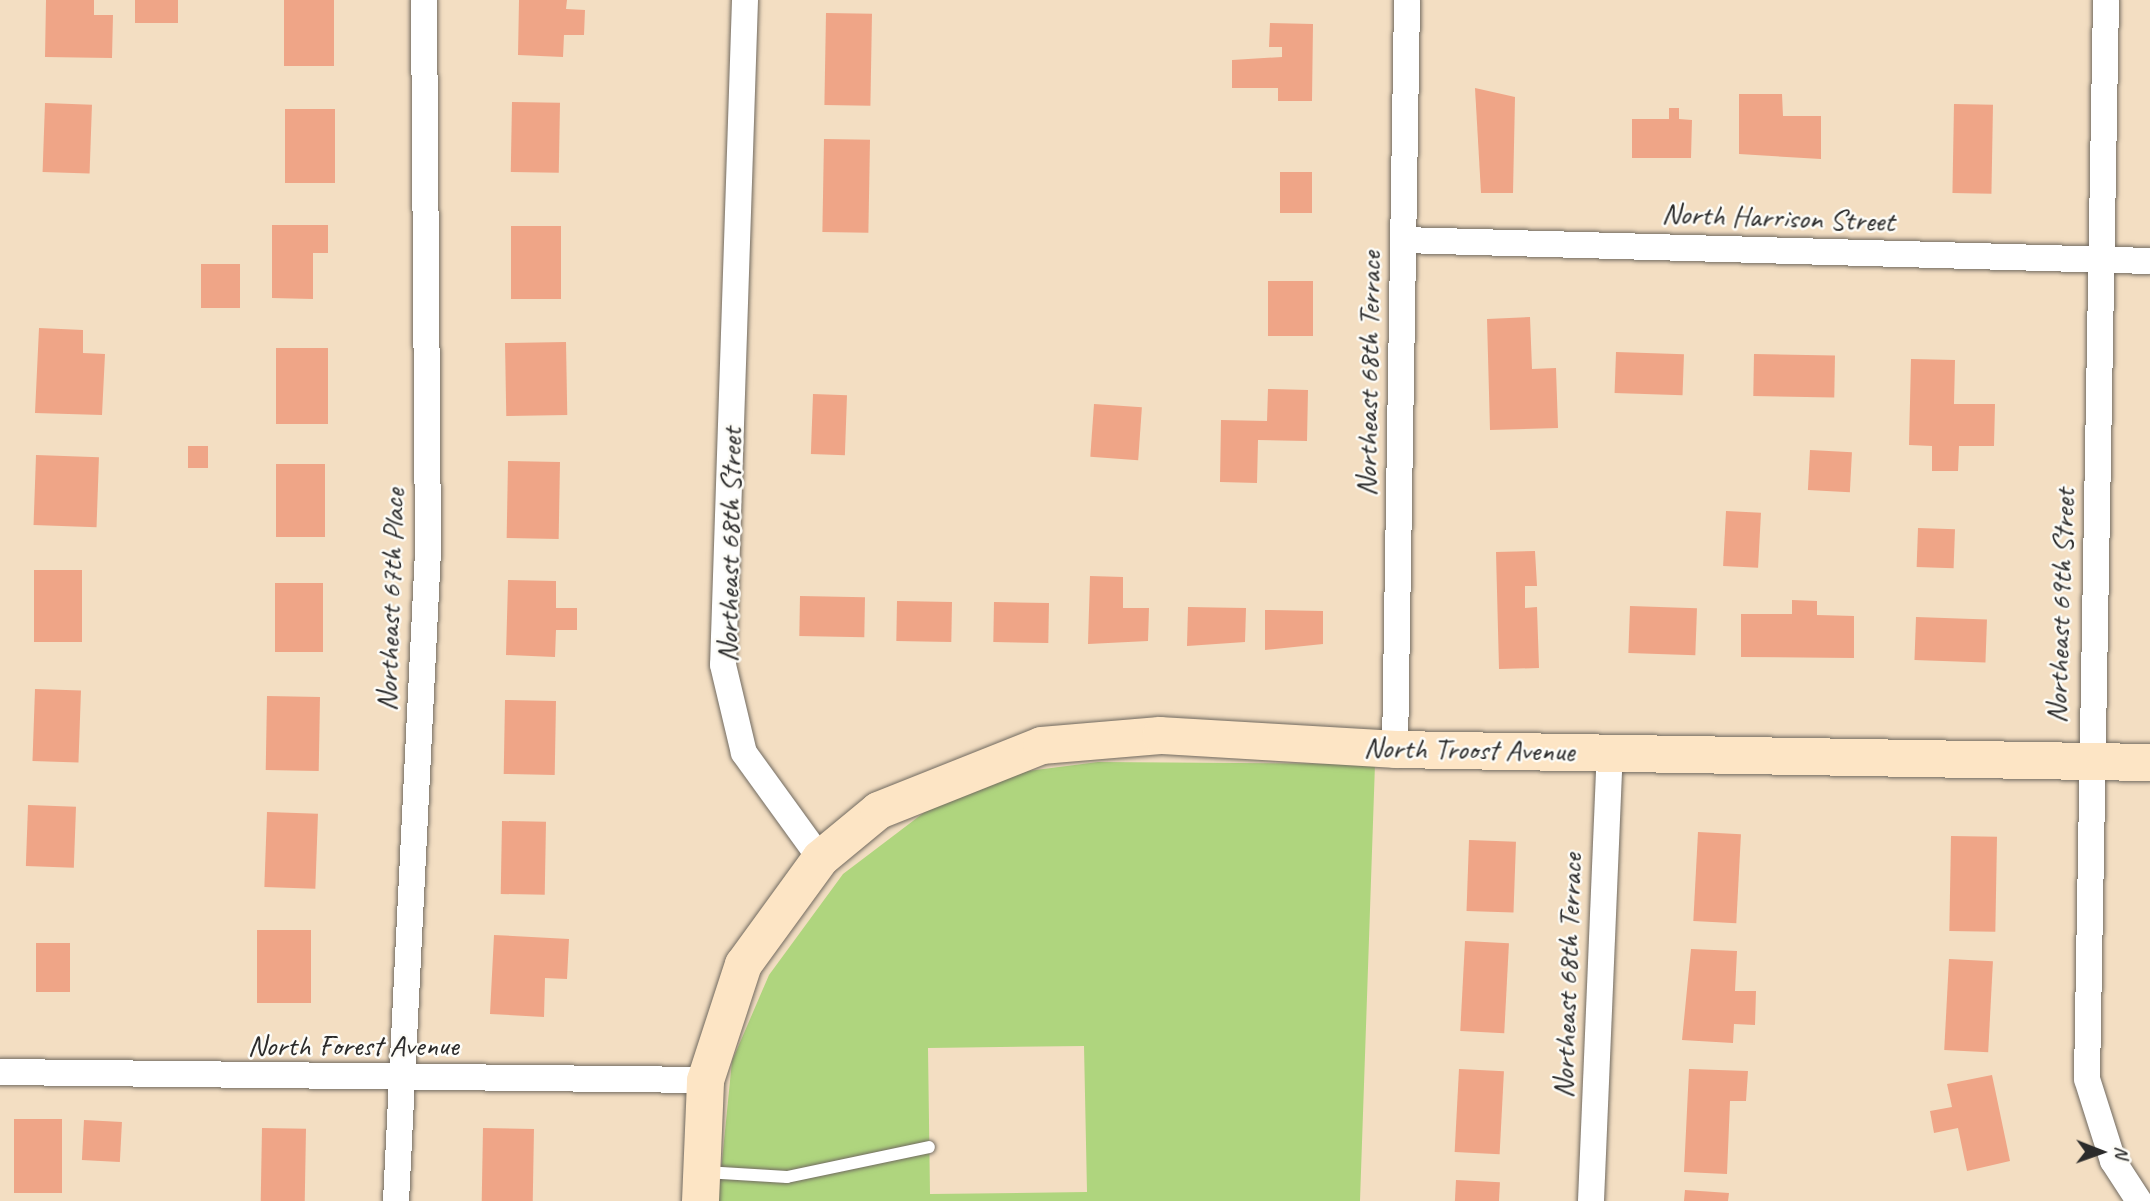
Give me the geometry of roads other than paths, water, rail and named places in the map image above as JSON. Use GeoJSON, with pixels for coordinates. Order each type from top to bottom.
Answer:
{"type":"FeatureCollection","features":[{"type":"Feature","properties":{"kind":"street","name":"Northeast 67th Place"},"geometry":{"type":"LineString","coordinates":[[396,1201],[428,551],[424,0]]}},
{"type":"Feature","properties":{"kind":"street","name":"Northeast 68th Street"},"geometry":{"type":"LineString","coordinates":[[745,0],[723,665],[744,753],[820,858]]}},
{"type":"Feature","properties":{"kind":"street","name":"Northeast 68th Terrace"},"geometry":{"type":"LineString","coordinates":[[1395,749],[1407,0]]}},
{"type":"Feature","properties":{"kind":"street","name":"Northeast 69th Street"},"geometry":{"type":"LineString","coordinates":[[2106,0],[2089,761],[2087,1079],[2113,1161],[2139,1201]]}},
{"type":"Feature","properties":{"kind":"street","name":"North Harrison Street"},"geometry":{"type":"LineString","coordinates":[[1403,240],[2150,261]]}},
{"type":"Feature","properties":{"kind":"street","name":"North Troost Avenue"},"geometry":{"type":"LineString","coordinates":[[820,858],[878,810],[1041,745],[1160,735],[1395,749],[2150,762]]}},
{"type":"Feature","properties":{"kind":"street","name":"Northeast 68th Terrace"},"geometry":{"type":"LineString","coordinates":[[1591,1201],[1610,753]]}},
{"type":"Feature","properties":{"kind":"street"},"geometry":{"type":"LineString","coordinates":[[700,1186],[705,1080],[743,964],[820,858]]}},
{"type":"Feature","properties":{"kind":"street","name":"North Forest Avenue"},"geometry":{"type":"LineString","coordinates":[[0,1072],[402,1079],[705,1080]]}},
{"type":"Feature","properties":{"kind":"lane"},"geometry":{"type":"LineString","coordinates":[[700,1186],[787,1177],[929,1147]]}}]}
